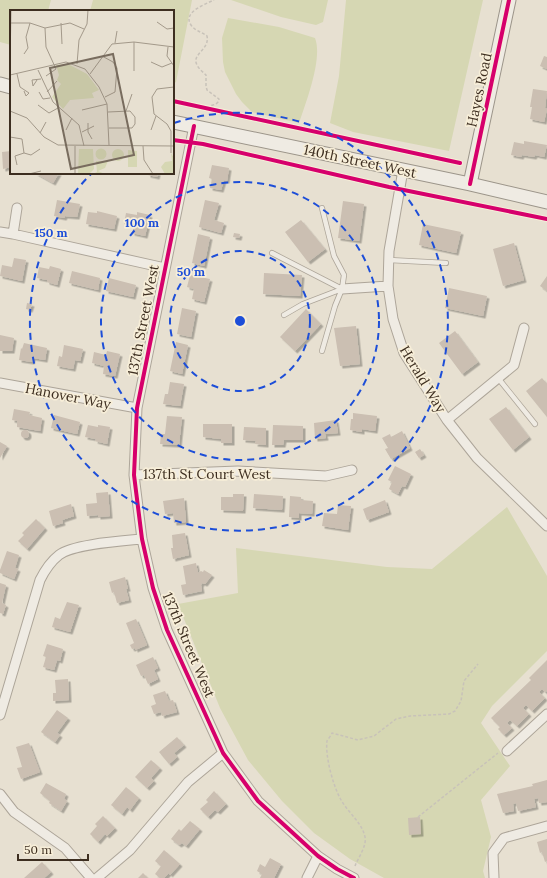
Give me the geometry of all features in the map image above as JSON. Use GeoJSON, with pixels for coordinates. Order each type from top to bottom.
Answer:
{"type":"FeatureCollection","features":[{"type":"Feature","properties":{"kind":"street","name":"Hayes Road"},"geometry":{"type":"LineString","coordinates":[[470,184],[509,0]]}},
{"type":"Feature","properties":{"kind":"street"},"geometry":{"type":"LineString","coordinates":[[0,84],[10,87]]}},
{"type":"Feature","properties":{"kind":"street","name":"140th Street West"},"geometry":{"type":"LineString","coordinates":[[174,122],[470,184],[547,202]]}},
{"type":"Feature","properties":{"kind":"street","name":"137th Street West"},"geometry":{"type":"LineString","coordinates":[[194,126],[137,408],[134,475],[142,539],[153,588],[167,630],[224,753],[258,801],[318,856],[354,878]]}},
{"type":"Feature","properties":{"kind":"street","name":"Herald Way"},"geometry":{"type":"LineString","coordinates":[[403,170],[389,250],[388,286],[393,319],[404,353],[447,420],[477,458],[547,526]]}},
{"type":"Feature","properties":{"kind":"street"},"geometry":{"type":"LineString","coordinates":[[13,234],[17,208]]}},
{"type":"Feature","properties":{"kind":"street"},"geometry":{"type":"LineString","coordinates":[[0,232],[165,268]]}},
{"type":"Feature","properties":{"kind":"street"},"geometry":{"type":"LineString","coordinates":[[342,289],[388,286]]}},
{"type":"Feature","properties":{"kind":"street"},"geometry":{"type":"LineString","coordinates":[[447,420],[514,365],[524,328]]}},
{"type":"Feature","properties":{"kind":"street","name":"Hanover Way"},"geometry":{"type":"LineString","coordinates":[[0,383],[137,408]]}},
{"type":"Feature","properties":{"kind":"street","name":"137th St Court West"},"geometry":{"type":"LineString","coordinates":[[134,475],[238,471],[326,476],[352,470]]}},
{"type":"Feature","properties":{"kind":"street"},"geometry":{"type":"LineString","coordinates":[[0,715],[40,580],[49,564],[60,554],[74,548],[142,539]]}},
{"type":"Feature","properties":{"kind":"street"},"geometry":{"type":"LineString","coordinates":[[507,751],[547,714]]}},
{"type":"Feature","properties":{"kind":"street"},"geometry":{"type":"LineString","coordinates":[[97,878],[130,850],[188,782],[224,753]]}},
{"type":"Feature","properties":{"kind":"street"},"geometry":{"type":"LineString","coordinates":[[0,794],[14,812],[66,848],[91,878]]}},
{"type":"Feature","properties":{"kind":"street"},"geometry":{"type":"LineString","coordinates":[[494,878],[493,853],[504,838],[547,826]]}},
{"type":"Feature","properties":{"kind":"street"},"geometry":{"type":"LineString","coordinates":[[307,878],[318,856]]}},
{"type":"Feature","properties":{"kind":"lane"},"geometry":{"type":"LineString","coordinates":[[322,208],[334,256],[344,275],[342,289],[322,351]]}},
{"type":"Feature","properties":{"kind":"lane"},"geometry":{"type":"LineString","coordinates":[[272,253],[342,289]]}},
{"type":"Feature","properties":{"kind":"lane"},"geometry":{"type":"LineString","coordinates":[[389,260],[446,263]]}},
{"type":"Feature","properties":{"kind":"lane"},"geometry":{"type":"LineString","coordinates":[[284,315],[303,304],[342,289]]}},
{"type":"Feature","properties":{"kind":"lane"},"geometry":{"type":"LineString","coordinates":[[498,378],[535,424]]}},
{"type":"Feature","properties":{"kind":"path"},"geometry":{"type":"LineString","coordinates":[[208,109],[210,106],[216,104],[219,99],[207,90],[206,75],[197,66],[196,62],[196,57],[208,42],[207,36],[196,30],[189,21],[190,15],[193,11],[198,7],[214,0]]}},
{"type":"Feature","properties":{"kind":"path"},"geometry":{"type":"LineString","coordinates":[[201,107],[215,110]]}},
{"type":"Feature","properties":{"kind":"path"},"geometry":{"type":"LineString","coordinates":[[355,866],[364,848],[365,838],[359,824],[340,799],[333,781],[327,740],[332,734],[358,740],[374,736],[396,719],[410,716],[449,714],[455,711],[461,701],[464,681],[478,664]]}},
{"type":"Feature","properties":{"kind":"path"},"geometry":{"type":"LineString","coordinates":[[418,817],[496,754],[507,751]]}},
{"type":"Feature","properties":{"kind":"green space"},"geometry":{"type":"Polygon","coordinates":[[[0,0],[51,0],[48,10],[10,10],[10,45],[0,42],[0,0]]]}},
{"type":"Feature","properties":{"kind":"green space"},"geometry":{"type":"Polygon","coordinates":[[[93,0],[192,0],[176,82],[174,83],[174,10],[90,10],[93,0]]]}},
{"type":"Feature","properties":{"kind":"green space"},"geometry":{"type":"Polygon","coordinates":[[[231,0],[328,0],[323,22],[316,25],[281,17],[231,0]]]}},
{"type":"Feature","properties":{"kind":"green space"},"geometry":{"type":"Polygon","coordinates":[[[346,0],[483,0],[449,151],[353,132],[330,123],[339,76],[346,0]]]}},
{"type":"Feature","properties":{"kind":"green space"},"geometry":{"type":"Polygon","coordinates":[[[228,18],[279,27],[315,38],[317,57],[313,80],[299,123],[252,112],[236,94],[225,72],[223,62],[222,38],[228,18]]]}},
{"type":"Feature","properties":{"kind":"green space"},"geometry":{"type":"Polygon","coordinates":[[[507,507],[547,576],[547,651],[492,706],[481,723],[510,766],[481,800],[491,837],[483,871],[485,878],[384,878],[350,859],[314,833],[282,801],[248,760],[220,708],[178,604],[238,593],[236,548],[387,567],[432,569],[507,507]]]}},
{"type":"Feature","properties":{"kind":"building"},"geometry":{"type":"Polygon","coordinates":[[[544,56],[547,57],[547,69],[540,66],[544,56]]]}},
{"type":"Feature","properties":{"kind":"building"},"geometry":{"type":"Polygon","coordinates":[[[533,89],[547,91],[545,108],[547,109],[544,122],[530,119],[533,89]]]}},
{"type":"Feature","properties":{"kind":"building"},"geometry":{"type":"Polygon","coordinates":[[[524,141],[547,145],[544,157],[535,155],[534,157],[522,155],[521,157],[511,155],[514,142],[524,144],[524,141]]]}},
{"type":"Feature","properties":{"kind":"building"},"geometry":{"type":"Polygon","coordinates":[[[10,151],[10,167],[3,169],[2,152],[10,151]]]}},
{"type":"Feature","properties":{"kind":"building"},"geometry":{"type":"Polygon","coordinates":[[[212,165],[229,168],[227,181],[224,180],[221,190],[210,188],[212,179],[209,178],[212,165]]]}},
{"type":"Feature","properties":{"kind":"building"},"geometry":{"type":"Polygon","coordinates":[[[37,174],[58,174],[53,183],[37,174]]]}},
{"type":"Feature","properties":{"kind":"building"},"geometry":{"type":"Polygon","coordinates":[[[148,174],[158,174],[157,177],[148,174]]]}},
{"type":"Feature","properties":{"kind":"building"},"geometry":{"type":"Polygon","coordinates":[[[57,200],[80,204],[77,217],[65,216],[64,218],[54,216],[57,200]]]}},
{"type":"Feature","properties":{"kind":"building"},"geometry":{"type":"Polygon","coordinates":[[[205,200],[219,203],[214,220],[224,223],[221,233],[199,227],[205,200]]]}},
{"type":"Feature","properties":{"kind":"building"},"geometry":{"type":"Polygon","coordinates":[[[343,201],[364,204],[359,241],[338,238],[343,201]]]}},
{"type":"Feature","properties":{"kind":"building"},"geometry":{"type":"Polygon","coordinates":[[[97,211],[117,216],[114,229],[86,224],[88,212],[97,213],[97,211]]]}},
{"type":"Feature","properties":{"kind":"building"},"geometry":{"type":"Polygon","coordinates":[[[137,212],[150,215],[145,236],[132,233],[134,226],[124,224],[126,213],[137,215],[137,212]]]}},
{"type":"Feature","properties":{"kind":"building"},"geometry":{"type":"Polygon","coordinates":[[[301,220],[325,249],[308,262],[285,232],[301,220]]]}},
{"type":"Feature","properties":{"kind":"building"},"geometry":{"type":"Polygon","coordinates":[[[423,224],[461,232],[456,253],[419,245],[423,224]]]}},
{"type":"Feature","properties":{"kind":"building"},"geometry":{"type":"Polygon","coordinates":[[[234,233],[240,234],[239,238],[233,237],[234,233]]]}},
{"type":"Feature","properties":{"kind":"building"},"geometry":{"type":"Polygon","coordinates":[[[198,234],[210,237],[204,266],[192,263],[198,234]]]}},
{"type":"Feature","properties":{"kind":"building"},"geometry":{"type":"Polygon","coordinates":[[[514,243],[524,280],[503,286],[493,249],[514,243]]]}},
{"type":"Feature","properties":{"kind":"building"},"geometry":{"type":"Polygon","coordinates":[[[14,258],[26,260],[22,281],[0,276],[2,265],[12,267],[14,258]]]}},
{"type":"Feature","properties":{"kind":"building"},"geometry":{"type":"Polygon","coordinates":[[[50,266],[61,269],[57,285],[47,282],[47,280],[37,278],[39,267],[49,269],[50,266]]]}},
{"type":"Feature","properties":{"kind":"building"},"geometry":{"type":"Polygon","coordinates":[[[72,271],[100,278],[98,290],[69,283],[72,271]]]}},
{"type":"Feature","properties":{"kind":"building"},"geometry":{"type":"Polygon","coordinates":[[[264,273],[302,275],[300,296],[263,294],[264,273]]]}},
{"type":"Feature","properties":{"kind":"building"},"geometry":{"type":"Polygon","coordinates":[[[190,275],[210,279],[204,302],[192,299],[194,289],[187,287],[190,275]]]}},
{"type":"Feature","properties":{"kind":"building"},"geometry":{"type":"Polygon","coordinates":[[[547,276],[547,291],[540,286],[547,276]]]}},
{"type":"Feature","properties":{"kind":"building"},"geometry":{"type":"Polygon","coordinates":[[[109,278],[136,285],[133,297],[106,291],[109,278]]]}},
{"type":"Feature","properties":{"kind":"building"},"geometry":{"type":"Polygon","coordinates":[[[449,288],[487,296],[483,316],[445,308],[449,288]]]}},
{"type":"Feature","properties":{"kind":"building"},"geometry":{"type":"Polygon","coordinates":[[[27,303],[32,304],[30,310],[26,309],[27,303]]]}},
{"type":"Feature","properties":{"kind":"building"},"geometry":{"type":"Polygon","coordinates":[[[182,308],[196,311],[191,337],[177,334],[182,308]]]}},
{"type":"Feature","properties":{"kind":"building"},"geometry":{"type":"Polygon","coordinates":[[[306,309],[321,324],[295,351],[280,337],[306,309]]]}},
{"type":"Feature","properties":{"kind":"building"},"geometry":{"type":"Polygon","coordinates":[[[356,326],[360,364],[340,366],[334,328],[356,326]]]}},
{"type":"Feature","properties":{"kind":"building"},"geometry":{"type":"Polygon","coordinates":[[[455,331],[478,362],[462,374],[439,343],[455,331]]]}},
{"type":"Feature","properties":{"kind":"building"},"geometry":{"type":"Polygon","coordinates":[[[0,335],[14,338],[12,351],[0,351],[0,335]]]}},
{"type":"Feature","properties":{"kind":"building"},"geometry":{"type":"Polygon","coordinates":[[[176,342],[188,345],[182,374],[170,371],[176,342]]]}},
{"type":"Feature","properties":{"kind":"building"},"geometry":{"type":"Polygon","coordinates":[[[24,343],[47,348],[45,360],[33,358],[32,362],[19,360],[21,348],[22,349],[24,343]]]}},
{"type":"Feature","properties":{"kind":"building"},"geometry":{"type":"Polygon","coordinates":[[[64,345],[83,349],[80,361],[75,360],[73,369],[57,366],[59,356],[62,357],[64,345]]]}},
{"type":"Feature","properties":{"kind":"building"},"geometry":{"type":"Polygon","coordinates":[[[107,351],[120,354],[115,376],[103,374],[104,366],[92,363],[94,352],[106,355],[107,351]]]}},
{"type":"Feature","properties":{"kind":"building"},"geometry":{"type":"Polygon","coordinates":[[[542,378],[547,384],[547,417],[526,391],[542,378]]]}},
{"type":"Feature","properties":{"kind":"building"},"geometry":{"type":"Polygon","coordinates":[[[170,382],[184,384],[180,406],[163,404],[165,394],[168,394],[170,382]]]}},
{"type":"Feature","properties":{"kind":"building"},"geometry":{"type":"Polygon","coordinates":[[[506,407],[529,437],[513,450],[489,419],[506,407]]]}},
{"type":"Feature","properties":{"kind":"building"},"geometry":{"type":"Polygon","coordinates":[[[14,409],[30,412],[29,415],[42,418],[40,431],[17,427],[17,421],[12,420],[14,409]]]}},
{"type":"Feature","properties":{"kind":"building"},"geometry":{"type":"Polygon","coordinates":[[[353,413],[377,416],[375,431],[362,429],[362,432],[350,430],[353,413]]]}},
{"type":"Feature","properties":{"kind":"building"},"geometry":{"type":"Polygon","coordinates":[[[54,415],[80,422],[77,434],[51,428],[54,415]]]}},
{"type":"Feature","properties":{"kind":"building"},"geometry":{"type":"Polygon","coordinates":[[[167,416],[182,417],[179,445],[160,444],[161,434],[165,434],[167,416]]]}},
{"type":"Feature","properties":{"kind":"building"},"geometry":{"type":"Polygon","coordinates":[[[336,420],[338,433],[325,434],[326,438],[315,439],[314,423],[336,420]]]}},
{"type":"Feature","properties":{"kind":"building"},"geometry":{"type":"Polygon","coordinates":[[[203,424],[232,424],[232,443],[221,443],[221,439],[203,437],[203,424]]]}},
{"type":"Feature","properties":{"kind":"building"},"geometry":{"type":"Polygon","coordinates":[[[88,425],[110,427],[107,444],[95,441],[96,439],[85,437],[88,425]]]}},
{"type":"Feature","properties":{"kind":"building"},"geometry":{"type":"Polygon","coordinates":[[[273,425],[303,426],[303,440],[284,440],[283,445],[272,445],[273,425]]]}},
{"type":"Feature","properties":{"kind":"building"},"geometry":{"type":"Polygon","coordinates":[[[244,427],[266,428],[266,445],[255,444],[256,441],[243,440],[244,427]]]}},
{"type":"Feature","properties":{"kind":"building"},"geometry":{"type":"Polygon","coordinates":[[[25,430],[28,431],[28,437],[25,438],[22,437],[21,434],[22,431],[25,430]]]}},
{"type":"Feature","properties":{"kind":"building"},"geometry":{"type":"Polygon","coordinates":[[[402,431],[410,448],[391,459],[385,449],[388,448],[382,438],[390,434],[391,437],[402,431]]]}},
{"type":"Feature","properties":{"kind":"building"},"geometry":{"type":"Polygon","coordinates":[[[0,442],[7,446],[0,458],[0,442]]]}},
{"type":"Feature","properties":{"kind":"building"},"geometry":{"type":"Polygon","coordinates":[[[420,449],[424,455],[419,458],[415,452],[420,449]]]}},
{"type":"Feature","properties":{"kind":"building"},"geometry":{"type":"Polygon","coordinates":[[[395,466],[411,474],[405,487],[402,486],[398,494],[389,489],[392,482],[388,480],[395,466]]]}},
{"type":"Feature","properties":{"kind":"building"},"geometry":{"type":"Polygon","coordinates":[[[108,492],[110,516],[87,516],[86,504],[97,503],[96,493],[108,492]]]}},
{"type":"Feature","properties":{"kind":"building"},"geometry":{"type":"Polygon","coordinates":[[[233,494],[244,494],[243,511],[221,510],[221,497],[233,497],[233,494]]]}},
{"type":"Feature","properties":{"kind":"building"},"geometry":{"type":"Polygon","coordinates":[[[254,494],[283,496],[282,510],[253,508],[254,494]]]}},
{"type":"Feature","properties":{"kind":"building"},"geometry":{"type":"Polygon","coordinates":[[[290,496],[301,497],[301,500],[313,501],[312,514],[299,513],[299,518],[289,517],[290,496]]]}},
{"type":"Feature","properties":{"kind":"building"},"geometry":{"type":"Polygon","coordinates":[[[184,498],[186,522],[174,523],[173,513],[165,514],[163,501],[184,498]]]}},
{"type":"Feature","properties":{"kind":"building"},"geometry":{"type":"Polygon","coordinates":[[[385,500],[389,512],[367,520],[363,509],[385,500]]]}},
{"type":"Feature","properties":{"kind":"building"},"geometry":{"type":"Polygon","coordinates":[[[71,504],[74,516],[62,520],[63,523],[53,526],[49,511],[71,504]]]}},
{"type":"Feature","properties":{"kind":"building"},"geometry":{"type":"Polygon","coordinates":[[[338,505],[351,506],[348,530],[322,526],[324,513],[337,514],[338,505]]]}},
{"type":"Feature","properties":{"kind":"building"},"geometry":{"type":"Polygon","coordinates":[[[36,519],[45,528],[27,549],[18,541],[24,535],[22,533],[36,519]]]}},
{"type":"Feature","properties":{"kind":"building"},"geometry":{"type":"Polygon","coordinates":[[[185,533],[189,555],[173,559],[171,548],[173,548],[172,535],[185,533]]]}},
{"type":"Feature","properties":{"kind":"building"},"geometry":{"type":"Polygon","coordinates":[[[7,551],[19,555],[15,568],[18,569],[14,579],[0,573],[7,551]]]}},
{"type":"Feature","properties":{"kind":"building"},"geometry":{"type":"Polygon","coordinates":[[[196,563],[198,573],[201,571],[203,572],[204,570],[212,575],[205,584],[202,583],[202,591],[183,595],[181,585],[186,584],[183,566],[196,563]]]}},
{"type":"Feature","properties":{"kind":"building"},"geometry":{"type":"Polygon","coordinates":[[[125,577],[129,600],[117,603],[109,582],[125,577]]]}},
{"type":"Feature","properties":{"kind":"building"},"geometry":{"type":"Polygon","coordinates":[[[0,583],[6,585],[2,603],[6,605],[3,614],[0,613],[0,583]]]}},
{"type":"Feature","properties":{"kind":"building"},"geometry":{"type":"Polygon","coordinates":[[[67,602],[79,605],[70,632],[52,627],[55,617],[60,619],[67,602]]]}},
{"type":"Feature","properties":{"kind":"building"},"geometry":{"type":"Polygon","coordinates":[[[136,619],[147,645],[135,650],[135,648],[132,649],[130,645],[134,643],[126,623],[136,619]]]}},
{"type":"Feature","properties":{"kind":"building"},"geometry":{"type":"Polygon","coordinates":[[[47,644],[63,649],[60,661],[57,660],[54,670],[43,667],[46,657],[43,656],[47,644]]]}},
{"type":"Feature","properties":{"kind":"building"},"geometry":{"type":"Polygon","coordinates":[[[153,657],[158,668],[154,670],[158,679],[148,684],[144,675],[141,676],[136,665],[153,657]]]}},
{"type":"Feature","properties":{"kind":"building"},"geometry":{"type":"Polygon","coordinates":[[[547,660],[547,691],[545,692],[542,689],[539,692],[545,698],[532,711],[526,705],[523,708],[529,714],[517,726],[510,720],[507,723],[512,728],[504,735],[498,729],[500,727],[491,718],[531,680],[529,678],[547,660]]]}},
{"type":"Feature","properties":{"kind":"building"},"geometry":{"type":"Polygon","coordinates":[[[68,679],[69,700],[53,701],[53,693],[56,693],[55,680],[68,679]]]}},
{"type":"Feature","properties":{"kind":"building"},"geometry":{"type":"Polygon","coordinates":[[[165,691],[169,701],[173,700],[177,712],[162,716],[161,712],[154,714],[151,706],[156,704],[153,695],[165,691]]]}},
{"type":"Feature","properties":{"kind":"building"},"geometry":{"type":"Polygon","coordinates":[[[57,710],[68,718],[57,733],[60,735],[55,742],[41,732],[57,710]]]}},
{"type":"Feature","properties":{"kind":"building"},"geometry":{"type":"Polygon","coordinates":[[[177,737],[184,745],[174,753],[177,757],[169,764],[159,752],[177,737]]]}},
{"type":"Feature","properties":{"kind":"building"},"geometry":{"type":"Polygon","coordinates":[[[29,743],[40,772],[21,779],[17,768],[22,767],[16,747],[29,743]]]}},
{"type":"Feature","properties":{"kind":"building"},"geometry":{"type":"Polygon","coordinates":[[[151,760],[160,768],[151,778],[154,781],[147,788],[135,777],[151,760]]]}},
{"type":"Feature","properties":{"kind":"building"},"geometry":{"type":"Polygon","coordinates":[[[547,780],[547,802],[539,803],[538,798],[534,799],[536,807],[518,811],[516,803],[513,804],[514,811],[503,813],[497,794],[533,786],[532,784],[547,780]]]}},
{"type":"Feature","properties":{"kind":"building"},"geometry":{"type":"Polygon","coordinates":[[[46,783],[66,794],[64,799],[67,801],[61,811],[49,803],[50,801],[40,793],[46,783]]]}},
{"type":"Feature","properties":{"kind":"building"},"geometry":{"type":"Polygon","coordinates":[[[126,787],[139,798],[130,810],[127,807],[122,814],[111,805],[126,787]]]}},
{"type":"Feature","properties":{"kind":"building"},"geometry":{"type":"Polygon","coordinates":[[[214,791],[226,804],[218,812],[215,810],[208,817],[200,809],[208,802],[206,800],[214,791]]]}},
{"type":"Feature","properties":{"kind":"building"},"geometry":{"type":"Polygon","coordinates":[[[103,816],[115,828],[107,836],[105,834],[98,842],[90,834],[97,826],[95,824],[103,816]]]}},
{"type":"Feature","properties":{"kind":"building"},"geometry":{"type":"Polygon","coordinates":[[[420,817],[421,834],[409,835],[408,818],[420,817]]]}},
{"type":"Feature","properties":{"kind":"building"},"geometry":{"type":"Polygon","coordinates":[[[190,821],[200,829],[186,846],[182,843],[179,845],[171,839],[179,829],[181,831],[190,821]]]}},
{"type":"Feature","properties":{"kind":"building"},"geometry":{"type":"Polygon","coordinates":[[[547,839],[547,861],[545,862],[542,852],[540,853],[537,842],[547,839]]]}},
{"type":"Feature","properties":{"kind":"building"},"geometry":{"type":"Polygon","coordinates":[[[164,850],[180,864],[170,875],[169,873],[164,878],[160,878],[155,874],[161,866],[155,861],[164,850]]]}},
{"type":"Feature","properties":{"kind":"building"},"geometry":{"type":"Polygon","coordinates":[[[270,858],[281,864],[274,878],[260,878],[262,874],[257,871],[260,864],[265,867],[270,858]]]}},
{"type":"Feature","properties":{"kind":"building"},"geometry":{"type":"Polygon","coordinates":[[[42,862],[51,872],[44,878],[24,878],[42,862]]]}},
{"type":"Feature","properties":{"kind":"building"},"geometry":{"type":"Polygon","coordinates":[[[143,873],[148,878],[138,878],[143,873]]]}},
{"type":"Feature","properties":{"kind":"cycle path"},"geometry":{"type":"LineString","coordinates":[[470,184],[509,0]]}},
{"type":"Feature","properties":{"kind":"cycle path"},"geometry":{"type":"LineString","coordinates":[[174,101],[460,163]]}},
{"type":"Feature","properties":{"kind":"cycle path"},"geometry":{"type":"LineString","coordinates":[[194,126],[137,408],[134,475],[142,539],[153,588],[167,630],[223,753],[258,801],[318,856],[354,878]]}},
{"type":"Feature","properties":{"kind":"cycle path"},"geometry":{"type":"LineString","coordinates":[[174,140],[203,144],[389,187],[547,219]]}}]}
